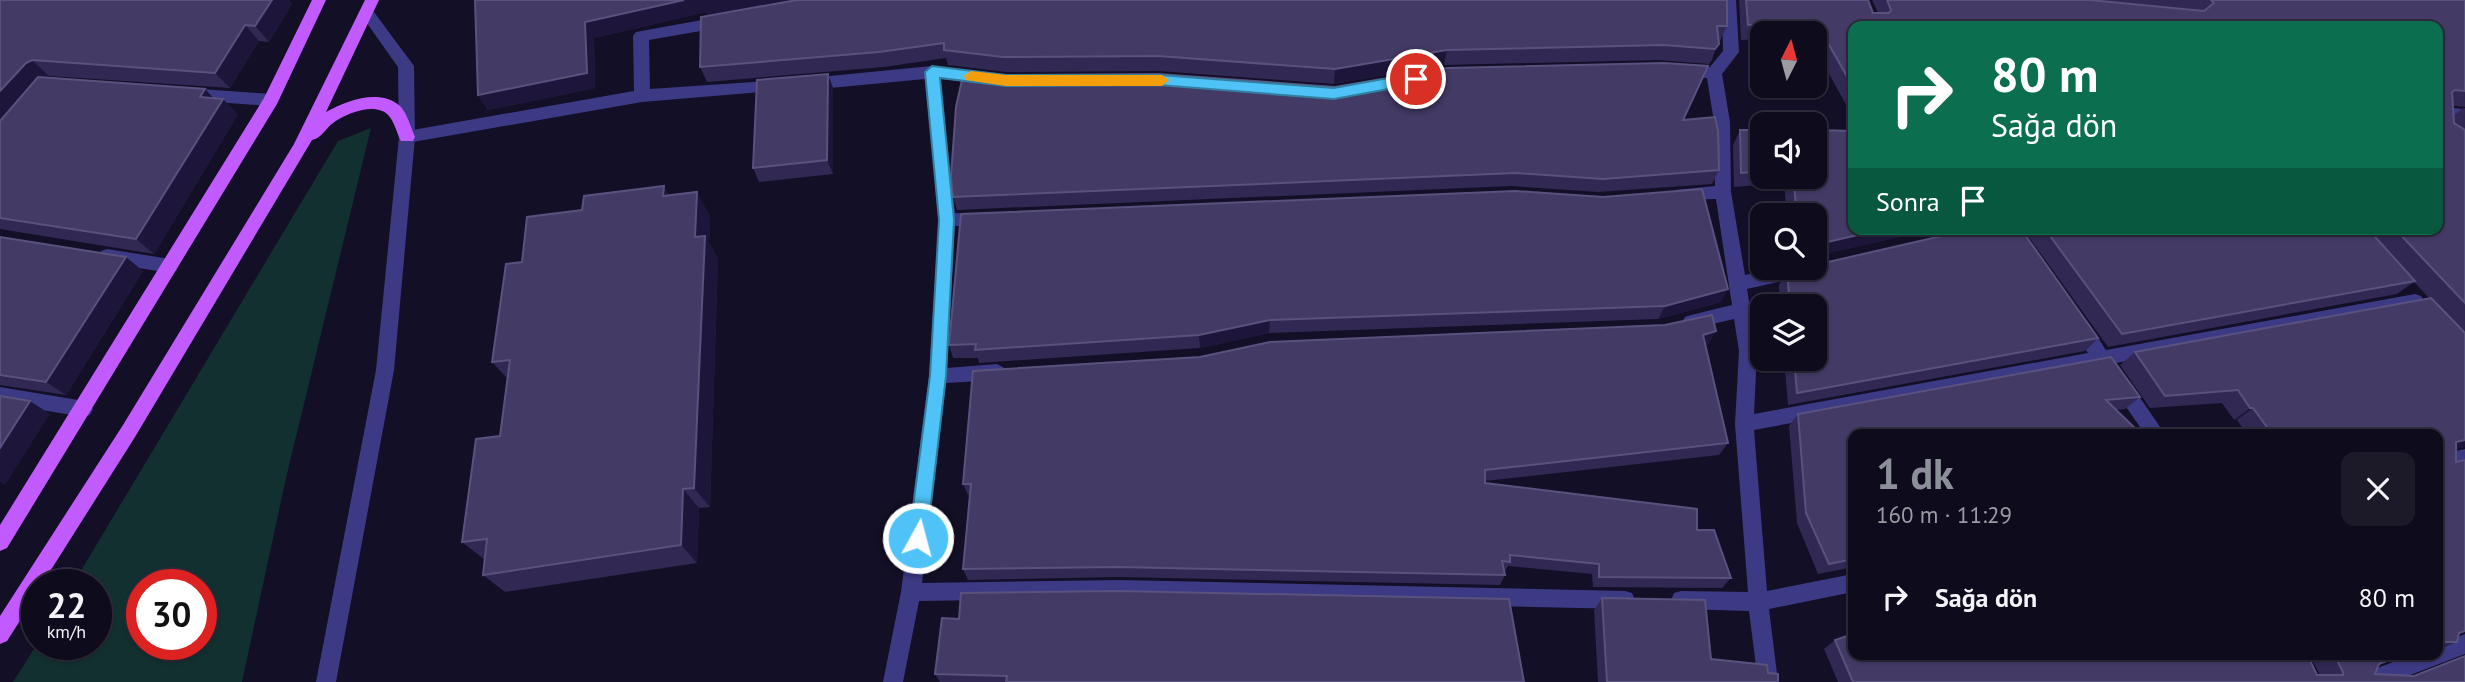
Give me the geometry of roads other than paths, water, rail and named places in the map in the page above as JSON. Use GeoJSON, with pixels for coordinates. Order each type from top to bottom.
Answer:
{"type":"FeatureCollection","features":[{"type":"Feature","properties":{"kind":"main road"},"geometry":{"type":"LineString","coordinates":[[0,542],[271,100],[319,0]]}},
{"type":"Feature","properties":{"kind":"main road"},"geometry":{"type":"LineString","coordinates":[[0,634],[122,442],[300,147],[369,6]]}},
{"type":"Feature","properties":{"kind":"main road"},"geometry":{"type":"LineString","coordinates":[[300,147],[328,118],[347,108],[377,102],[395,111],[407,136]]}},
{"type":"Feature","properties":{"kind":"street"},"geometry":{"type":"LineString","coordinates":[[1729,0],[1731,51],[1714,73],[1722,122],[1723,192],[1748,351],[1744,424],[1758,601],[1769,682]]}},
{"type":"Feature","properties":{"kind":"street"},"geometry":{"type":"LineString","coordinates":[[326,682],[385,370],[407,136],[406,66],[369,6]]}},
{"type":"Feature","properties":{"kind":"street"},"geometry":{"type":"LineString","coordinates":[[642,96],[641,36],[737,19]]}},
{"type":"Feature","properties":{"kind":"street"},"geometry":{"type":"LineString","coordinates":[[1669,70],[1714,73]]}},
{"type":"Feature","properties":{"kind":"street"},"geometry":{"type":"LineString","coordinates":[[407,136],[642,96],[932,72],[1006,81]]}},
{"type":"Feature","properties":{"kind":"street"},"geometry":{"type":"LineString","coordinates":[[893,682],[911,592],[938,376],[947,220],[932,72]]}},
{"type":"Feature","properties":{"kind":"street"},"geometry":{"type":"LineString","coordinates":[[174,93],[271,100]]}},
{"type":"Feature","properties":{"kind":"street"},"geometry":{"type":"LineString","coordinates":[[2443,113],[2465,115]]}},
{"type":"Feature","properties":{"kind":"street"},"geometry":{"type":"LineString","coordinates":[[1667,196],[1723,192]]}},
{"type":"Feature","properties":{"kind":"street"},"geometry":{"type":"LineString","coordinates":[[947,220],[1002,218]]}},
{"type":"Feature","properties":{"kind":"street"},"geometry":{"type":"LineString","coordinates":[[92,253],[170,266]]}},
{"type":"Feature","properties":{"kind":"street"},"geometry":{"type":"LineString","coordinates":[[1737,284],[1755,280]]}},
{"type":"Feature","properties":{"kind":"street"},"geometry":{"type":"LineString","coordinates":[[1744,424],[2415,300]]}},
{"type":"Feature","properties":{"kind":"street"},"geometry":{"type":"LineString","coordinates":[[1670,327],[1741,310]]}},
{"type":"Feature","properties":{"kind":"street"},"geometry":{"type":"LineString","coordinates":[[2072,315],[2152,429]]}},
{"type":"Feature","properties":{"kind":"street"},"geometry":{"type":"LineString","coordinates":[[938,376],[1019,371]]}},
{"type":"Feature","properties":{"kind":"street"},"geometry":{"type":"LineString","coordinates":[[0,395],[84,409]]}},
{"type":"Feature","properties":{"kind":"street"},"geometry":{"type":"LineString","coordinates":[[2443,462],[2465,457]]}},
{"type":"Feature","properties":{"kind":"street"},"geometry":{"type":"LineString","coordinates":[[911,592],[1119,589],[1758,601],[1848,584]]}},
{"type":"Feature","properties":{"kind":"street"},"geometry":{"type":"LineString","coordinates":[[2443,653],[2465,644]]}},
{"type":"Feature","properties":{"kind":"street"},"geometry":{"type":"LineString","coordinates":[[2367,682],[2424,660]]}}]}
